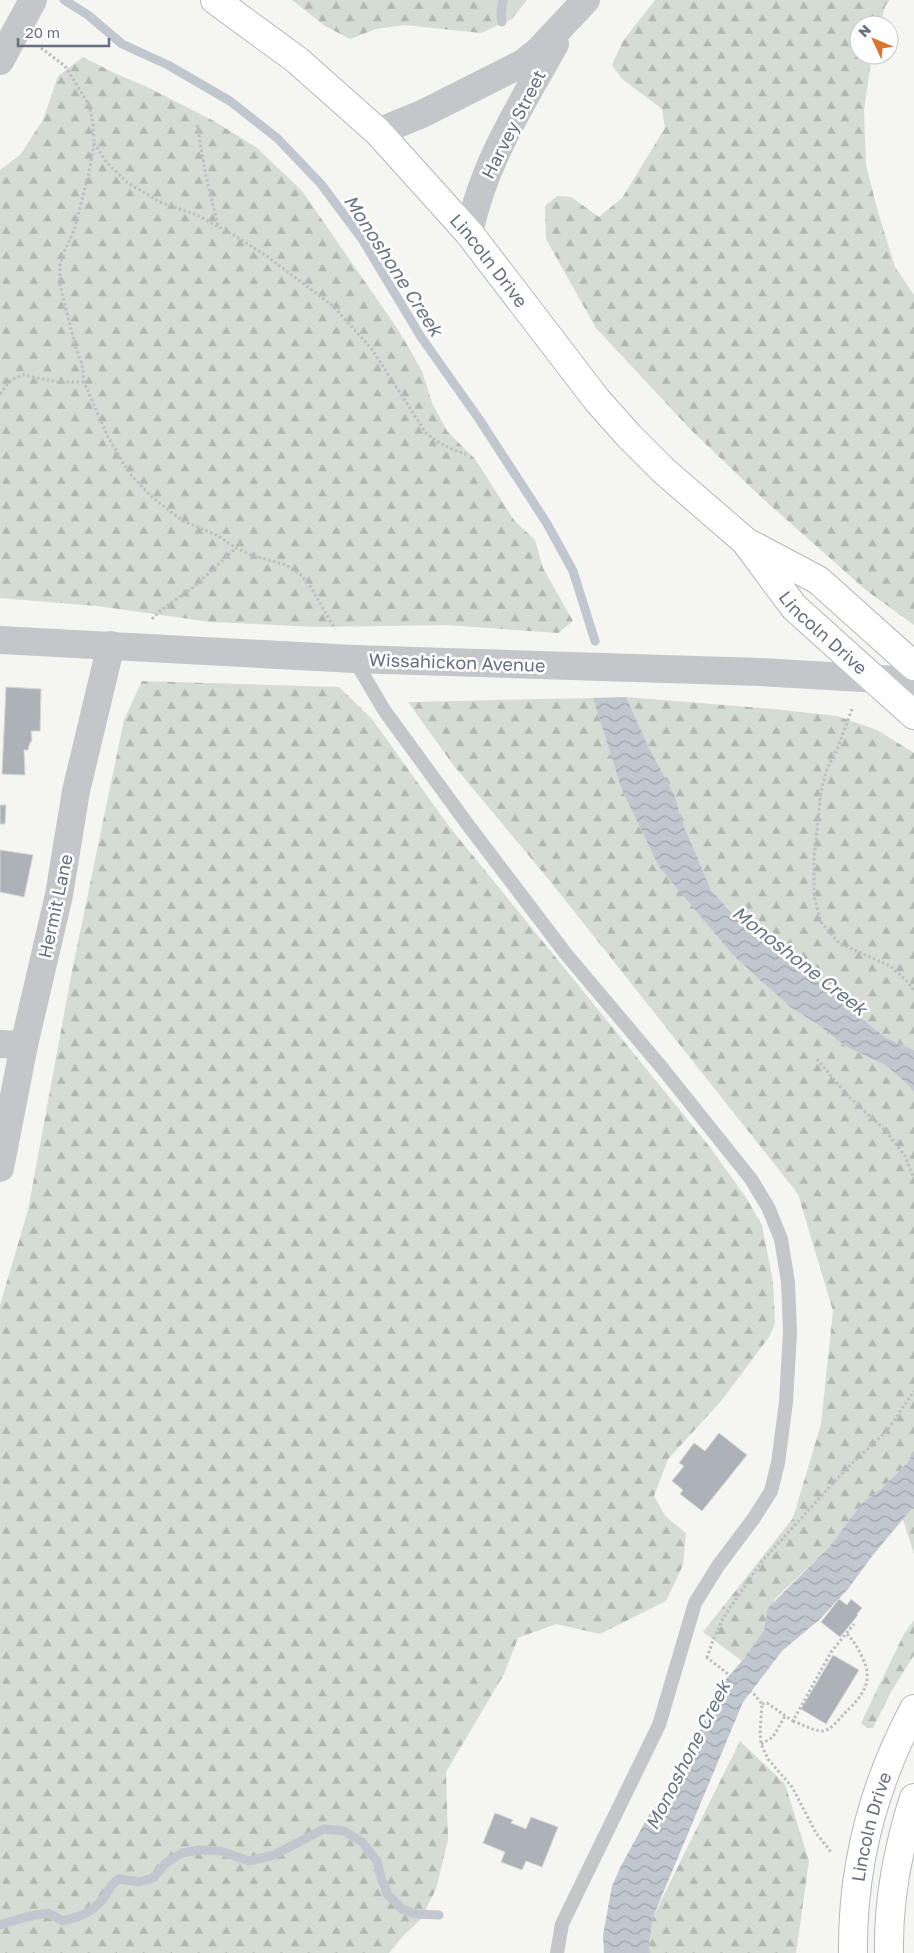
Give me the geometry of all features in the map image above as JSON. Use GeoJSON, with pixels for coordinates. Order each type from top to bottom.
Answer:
{"type":"FeatureCollection","features":[{"type":"Feature","properties":{"kind":"main road","name":"Lincoln Drive"},"geometry":{"type":"LineString","coordinates":[[215,0],[297,60],[378,132],[469,233],[597,400],[628,436],[664,471],[745,541],[794,607],[914,715]]}},
{"type":"Feature","properties":{"kind":"main road","name":"Lincoln Drive"},"geometry":{"type":"LineString","coordinates":[[745,541],[818,580],[914,666]]}},
{"type":"Feature","properties":{"kind":"main road","name":"Lincoln Drive"},"geometry":{"type":"LineString","coordinates":[[853,1953],[856,1893],[862,1851],[873,1807],[897,1742],[914,1709]]}},
{"type":"Feature","properties":{"kind":"main road","name":"Lincoln Drive"},"geometry":{"type":"LineString","coordinates":[[889,1953],[892,1897],[898,1857],[914,1798]]}},
{"type":"Feature","properties":{"kind":"street"},"geometry":{"type":"LineString","coordinates":[[0,61],[34,0]]}},
{"type":"Feature","properties":{"kind":"street","name":"Harvey Street"},"geometry":{"type":"LineString","coordinates":[[378,132],[422,114],[523,63],[540,50],[578,10]]}},
{"type":"Feature","properties":{"kind":"street","name":"Harvey Street"},"geometry":{"type":"LineString","coordinates":[[469,233],[479,195],[495,152],[578,10]]}},
{"type":"Feature","properties":{"kind":"street","name":"Wissahickon Avenue"},"geometry":{"type":"LineString","coordinates":[[0,640],[354,659],[760,672],[914,681]]}},
{"type":"Feature","properties":{"kind":"street","name":"Hermit Lane"},"geometry":{"type":"LineString","coordinates":[[0,1168],[12,1044],[59,894],[76,791],[111,645]]}},
{"type":"Feature","properties":{"kind":"lane"},"geometry":{"type":"LineString","coordinates":[[354,659],[390,718],[468,826],[560,946],[669,1076],[751,1179],[768,1207],[781,1239],[788,1282],[790,1332],[786,1402],[778,1463],[771,1491],[754,1518],[718,1566],[695,1603],[659,1725],[562,1924],[557,1953]]}},
{"type":"Feature","properties":{"kind":"path"},"geometry":{"type":"LineString","coordinates":[[38,46],[65,66],[88,106],[93,123],[94,142],[81,208],[74,231],[64,250],[60,265],[60,286],[76,349],[82,364],[84,382],[108,437],[130,474],[153,498],[183,521],[217,535],[252,556],[286,565],[300,574],[310,586],[354,659]]}},
{"type":"Feature","properties":{"kind":"path"},"geometry":{"type":"LineString","coordinates":[[197,125],[218,227]]}},
{"type":"Feature","properties":{"kind":"path"},"geometry":{"type":"LineString","coordinates":[[94,142],[108,163],[128,183],[160,202],[197,215],[265,255],[333,306],[371,348],[426,433],[438,443],[466,454]]}},
{"type":"Feature","properties":{"kind":"path"},"geometry":{"type":"LineString","coordinates":[[0,394],[9,382],[23,375],[58,382],[84,382]]}},
{"type":"Feature","properties":{"kind":"path"},"geometry":{"type":"LineString","coordinates":[[139,646],[150,621],[161,610],[196,585],[236,548]]}},
{"type":"Feature","properties":{"kind":"path"},"geometry":{"type":"LineString","coordinates":[[852,709],[838,747],[827,769],[821,791],[814,858],[814,896],[821,922],[839,943],[890,966],[908,982],[914,991]]}},
{"type":"Feature","properties":{"kind":"path"},"geometry":{"type":"LineString","coordinates":[[817,1059],[847,1095],[885,1130],[905,1156],[914,1179]]}},
{"type":"Feature","properties":{"kind":"path"},"geometry":{"type":"LineString","coordinates":[[707,1658],[723,1618],[763,1560],[848,1467],[887,1431],[914,1391]]}},
{"type":"Feature","properties":{"kind":"path"},"geometry":{"type":"LineString","coordinates":[[793,1721],[831,1652],[854,1624]]}},
{"type":"Feature","properties":{"kind":"path"},"geometry":{"type":"LineString","coordinates":[[762,1704],[767,1703],[793,1721],[818,1730],[829,1729],[854,1705],[866,1686],[868,1669],[858,1646],[847,1634]]}},
{"type":"Feature","properties":{"kind":"path"},"geometry":{"type":"LineString","coordinates":[[684,1640],[753,1693],[762,1704],[761,1744],[768,1759],[792,1787],[816,1833],[831,1852]]}},
{"type":"Feature","properties":{"kind":"path"},"geometry":{"type":"LineString","coordinates":[[761,1744],[773,1738],[786,1716]]}},
{"type":"Feature","properties":{"kind":"green space"},"geometry":{"type":"Polygon","coordinates":[[[292,0],[527,0],[512,19],[481,33],[404,25],[376,29],[350,39],[325,26],[292,0]]]}},
{"type":"Feature","properties":{"kind":"green space"},"geometry":{"type":"Polygon","coordinates":[[[655,0],[890,0],[885,6],[883,15],[849,15],[849,65],[871,65],[864,110],[866,165],[895,267],[914,295],[914,625],[867,591],[762,498],[690,429],[596,328],[546,239],[545,206],[557,196],[571,197],[599,217],[622,198],[665,128],[662,109],[622,79],[612,65],[623,41],[655,0]]]}},
{"type":"Feature","properties":{"kind":"green space"},"geometry":{"type":"Polygon","coordinates":[[[83,57],[214,121],[257,148],[302,191],[399,331],[422,371],[432,403],[447,431],[475,459],[514,520],[535,540],[543,568],[573,621],[558,633],[447,625],[318,627],[211,622],[97,606],[0,598],[0,170],[20,155],[43,120],[58,76],[83,57]]]}},
{"type":"Feature","properties":{"kind":"green space"},"geometry":{"type":"Polygon","coordinates":[[[142,681],[339,687],[372,719],[448,825],[709,1146],[745,1196],[762,1225],[773,1282],[775,1324],[769,1337],[722,1400],[668,1459],[654,1496],[665,1516],[686,1533],[683,1565],[666,1601],[600,1634],[556,1624],[518,1638],[504,1674],[446,1772],[448,1840],[436,1889],[421,1919],[389,1953],[0,1953],[0,1305],[28,1210],[72,971],[124,720],[142,681]]]}},
{"type":"Feature","properties":{"kind":"green space"},"geometry":{"type":"Polygon","coordinates":[[[626,697],[837,716],[877,730],[914,753],[914,1050],[886,1038],[819,983],[781,957],[749,930],[711,890],[681,819],[675,796],[649,748],[626,697]]]}},
{"type":"Feature","properties":{"kind":"green space"},"geometry":{"type":"Polygon","coordinates":[[[593,698],[621,788],[659,867],[732,954],[764,984],[793,1009],[817,1024],[845,1046],[887,1066],[914,1092],[914,1453],[907,1463],[880,1490],[863,1502],[830,1546],[775,1599],[764,1630],[742,1661],[703,1632],[793,1518],[821,1424],[833,1311],[798,1194],[550,881],[454,766],[408,702],[593,698]]]}},
{"type":"Feature","properties":{"kind":"green space"},"geometry":{"type":"Polygon","coordinates":[[[914,1506],[914,1554],[903,1519],[914,1506]]]}},
{"type":"Feature","properties":{"kind":"green space"},"geometry":{"type":"Polygon","coordinates":[[[914,1620],[914,1655],[892,1690],[873,1728],[867,1728],[861,1723],[904,1634],[914,1620]]]}},
{"type":"Feature","properties":{"kind":"green space"},"geometry":{"type":"Polygon","coordinates":[[[740,1741],[785,1784],[809,1861],[796,1953],[650,1953],[649,1944],[653,1917],[740,1741]]]}},
{"type":"Feature","properties":{"kind":"water"},"geometry":{"type":"Polygon","coordinates":[[[626,697],[649,748],[675,796],[681,819],[711,890],[748,930],[781,957],[819,983],[886,1038],[914,1050],[914,1092],[887,1066],[845,1046],[817,1024],[793,1009],[764,984],[732,954],[659,867],[621,788],[593,698],[626,697]]]}},
{"type":"Feature","properties":{"kind":"water"},"geometry":{"type":"Polygon","coordinates":[[[914,1453],[914,1506],[873,1555],[848,1589],[819,1620],[782,1651],[743,1702],[653,1917],[649,1944],[650,1953],[604,1953],[603,1935],[612,1886],[621,1866],[651,1811],[674,1787],[713,1701],[727,1678],[742,1661],[764,1630],[768,1608],[830,1546],[863,1502],[880,1490],[907,1463],[914,1453]]]}},
{"type":"Feature","properties":{"kind":"building"},"geometry":{"type":"Polygon","coordinates":[[[6,687],[41,689],[40,731],[31,731],[32,740],[28,750],[24,750],[25,775],[2,774],[6,687]]]}},
{"type":"Feature","properties":{"kind":"building"},"geometry":{"type":"Polygon","coordinates":[[[0,805],[6,805],[5,824],[0,824],[0,805]]]}},
{"type":"Feature","properties":{"kind":"building"},"geometry":{"type":"Polygon","coordinates":[[[0,850],[33,855],[24,897],[0,892],[0,850]]]}},
{"type":"Feature","properties":{"kind":"building"},"geometry":{"type":"Polygon","coordinates":[[[719,1433],[747,1455],[702,1511],[680,1494],[683,1490],[672,1481],[684,1466],[679,1463],[694,1443],[705,1451],[719,1433]]]}},
{"type":"Feature","properties":{"kind":"building"},"geometry":{"type":"Polygon","coordinates":[[[839,1599],[847,1605],[851,1599],[862,1608],[840,1637],[821,1622],[839,1599]]]}},
{"type":"Feature","properties":{"kind":"building"},"geometry":{"type":"Polygon","coordinates":[[[833,1655],[859,1670],[826,1724],[801,1709],[833,1655]]]}},
{"type":"Feature","properties":{"kind":"building"},"geometry":{"type":"Polygon","coordinates":[[[495,1813],[513,1820],[511,1823],[526,1829],[531,1817],[558,1827],[542,1867],[526,1861],[522,1870],[501,1862],[505,1852],[483,1843],[495,1813]]]}},
{"type":"Feature","properties":{"kind":"waterway","name":"Monoshone Creek"},"geometry":{"type":"LineString","coordinates":[[64,0],[88,15],[122,44],[168,65],[230,101],[277,138],[321,184],[362,239],[421,337],[479,419],[546,522],[573,571],[595,641]]}},
{"type":"Feature","properties":{"kind":"waterway"},"geometry":{"type":"LineString","coordinates":[[502,22],[503,0]]}},
{"type":"Feature","properties":{"kind":"waterway"},"geometry":{"type":"LineString","coordinates":[[0,1925],[48,1913],[63,1921],[80,1916],[98,1905],[110,1887],[119,1879],[139,1882],[153,1878],[166,1863],[182,1853],[198,1850],[220,1851],[249,1861],[274,1855],[324,1829],[344,1831],[362,1842],[377,1861],[388,1895],[402,1909],[415,1914],[439,1915]]}}]}
